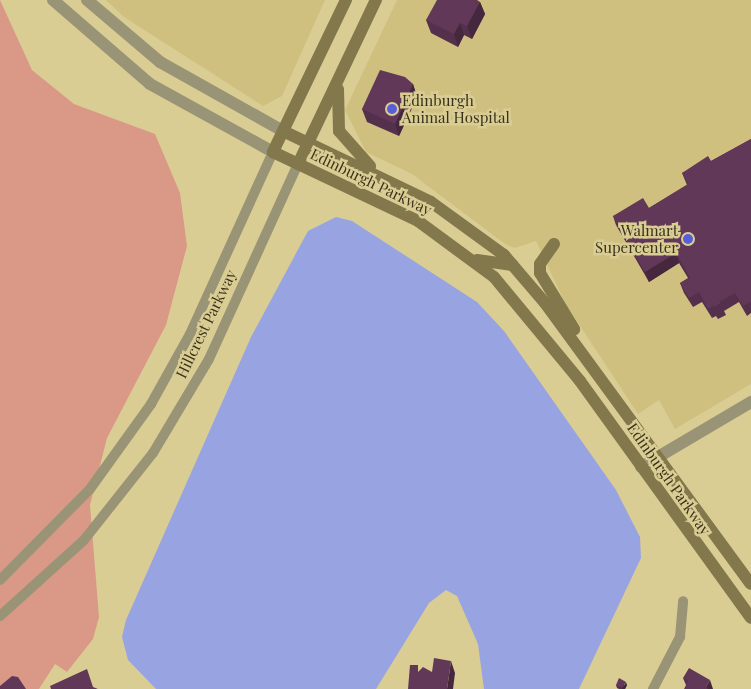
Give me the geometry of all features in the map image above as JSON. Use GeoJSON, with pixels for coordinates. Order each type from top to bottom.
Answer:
{"type":"FeatureCollection","features":[{"type":"Feature","properties":{"kind":"main road","name":"Hillcrest Parkway"},"geometry":{"type":"LineString","coordinates":[[272,152],[346,0]]}},
{"type":"Feature","properties":{"kind":"main road","name":"Hillcrest Parkway"},"geometry":{"type":"LineString","coordinates":[[298,164],[376,0]]}},
{"type":"Feature","properties":{"kind":"main road"},"geometry":{"type":"LineString","coordinates":[[347,60],[335,105],[339,131],[377,173]]}},
{"type":"Feature","properties":{"kind":"main road","name":"Edinburgh Parkway"},"geometry":{"type":"LineString","coordinates":[[283,131],[377,173],[431,202],[513,265],[601,379],[751,584]]}},
{"type":"Feature","properties":{"kind":"main road","name":"Edinburgh Parkway"},"geometry":{"type":"LineString","coordinates":[[272,152],[400,212],[472,258],[528,313],[751,618]]}},
{"type":"Feature","properties":{"kind":"main road"},"geometry":{"type":"LineString","coordinates":[[554,244],[540,264],[540,273],[601,379]]}},
{"type":"Feature","properties":{"kind":"main road"},"geometry":{"type":"LineString","coordinates":[[472,258],[513,265]]}},
{"type":"Feature","properties":{"kind":"street","name":"Edinburgh Parkway"},"geometry":{"type":"LineString","coordinates":[[53,0],[95,41],[157,89],[272,152]]}},
{"type":"Feature","properties":{"kind":"street","name":"Edinburgh Parkway"},"geometry":{"type":"LineString","coordinates":[[87,0],[160,62],[283,131]]}},
{"type":"Feature","properties":{"kind":"street","name":"Hillcrest Parkway"},"geometry":{"type":"LineString","coordinates":[[0,580],[90,488],[151,404],[190,334],[272,152]]}},
{"type":"Feature","properties":{"kind":"street","name":"Hillcrest Parkway"},"geometry":{"type":"LineString","coordinates":[[0,616],[84,540],[153,453],[213,352],[298,164]]}},
{"type":"Feature","properties":{"kind":"street"},"geometry":{"type":"LineString","coordinates":[[641,467],[751,402]]}},
{"type":"Feature","properties":{"kind":"street"},"geometry":{"type":"LineString","coordinates":[[653,689],[680,637],[683,601]]}},
{"type":"Feature","properties":{"kind":"shaded area"},"geometry":{"type":"Polygon","coordinates":[[[0,0],[32,70],[74,104],[155,134],[180,193],[187,246],[166,325],[107,438],[90,505],[99,617],[93,639],[67,672],[55,664],[39,689],[0,689],[0,0]]]}},
{"type":"Feature","properties":{"kind":"shaded area"},"geometry":{"type":"Polygon","coordinates":[[[106,0],[325,0],[282,96],[263,106],[124,17],[106,0]]]}},
{"type":"Feature","properties":{"kind":"shaded area"},"geometry":{"type":"Polygon","coordinates":[[[397,0],[751,0],[751,384],[675,429],[659,400],[638,414],[565,303],[536,241],[515,248],[505,244],[412,174],[366,152],[345,110],[397,0]]]}},
{"type":"Feature","properties":{"kind":"water"},"geometry":{"type":"Polygon","coordinates":[[[336,217],[352,221],[477,302],[504,331],[616,490],[640,537],[641,558],[579,689],[484,689],[478,644],[457,596],[446,590],[429,603],[376,689],[156,689],[128,660],[122,637],[126,620],[251,337],[308,231],[336,217]]]}},
{"type":"Feature","properties":{"kind":"building"},"geometry":{"type":"Polygon","coordinates":[[[437,0],[477,0],[480,2],[467,26],[460,23],[454,34],[426,20],[437,0]]]}},
{"type":"Feature","properties":{"kind":"building"},"geometry":{"type":"Polygon","coordinates":[[[380,70],[405,77],[413,84],[395,124],[362,109],[380,70]]]}},
{"type":"Feature","properties":{"kind":"building","name":"Walmart Supercenter"},"geometry":{"type":"Polygon","coordinates":[[[751,139],[751,302],[743,306],[735,293],[721,301],[719,299],[708,309],[699,292],[689,298],[680,283],[690,278],[676,253],[645,272],[613,216],[643,198],[649,208],[688,184],[682,173],[708,156],[711,161],[751,139]]]}},
{"type":"Feature","properties":{"kind":"building"},"geometry":{"type":"Polygon","coordinates":[[[719,299],[721,303],[714,307],[712,304],[719,299]]]}},
{"type":"Feature","properties":{"kind":"building"},"geometry":{"type":"Polygon","coordinates":[[[434,658],[451,661],[447,689],[408,689],[410,665],[418,665],[418,672],[423,667],[432,672],[434,658]]]}},
{"type":"Feature","properties":{"kind":"building"},"geometry":{"type":"Polygon","coordinates":[[[689,668],[710,680],[706,687],[708,689],[684,689],[688,681],[683,678],[689,668]]]}},
{"type":"Feature","properties":{"kind":"building"},"geometry":{"type":"Polygon","coordinates":[[[87,669],[93,687],[98,689],[51,689],[50,686],[87,669]]]}},
{"type":"Feature","properties":{"kind":"building"},"geometry":{"type":"Polygon","coordinates":[[[12,676],[18,677],[26,689],[0,689],[0,686],[12,676]]]}},
{"type":"Feature","properties":{"kind":"building"},"geometry":{"type":"Polygon","coordinates":[[[619,678],[626,682],[622,688],[616,685],[619,678]]]}},
{"type":"Feature","properties":{"kind":"place","name":"Edinburgh Animal Hospital"},"geometry":{"type":"Point","coordinates":[392,109]}},
{"type":"Feature","properties":{"kind":"place","name":"Walmart Supercenter"},"geometry":{"type":"Point","coordinates":[688,239]}}]}
